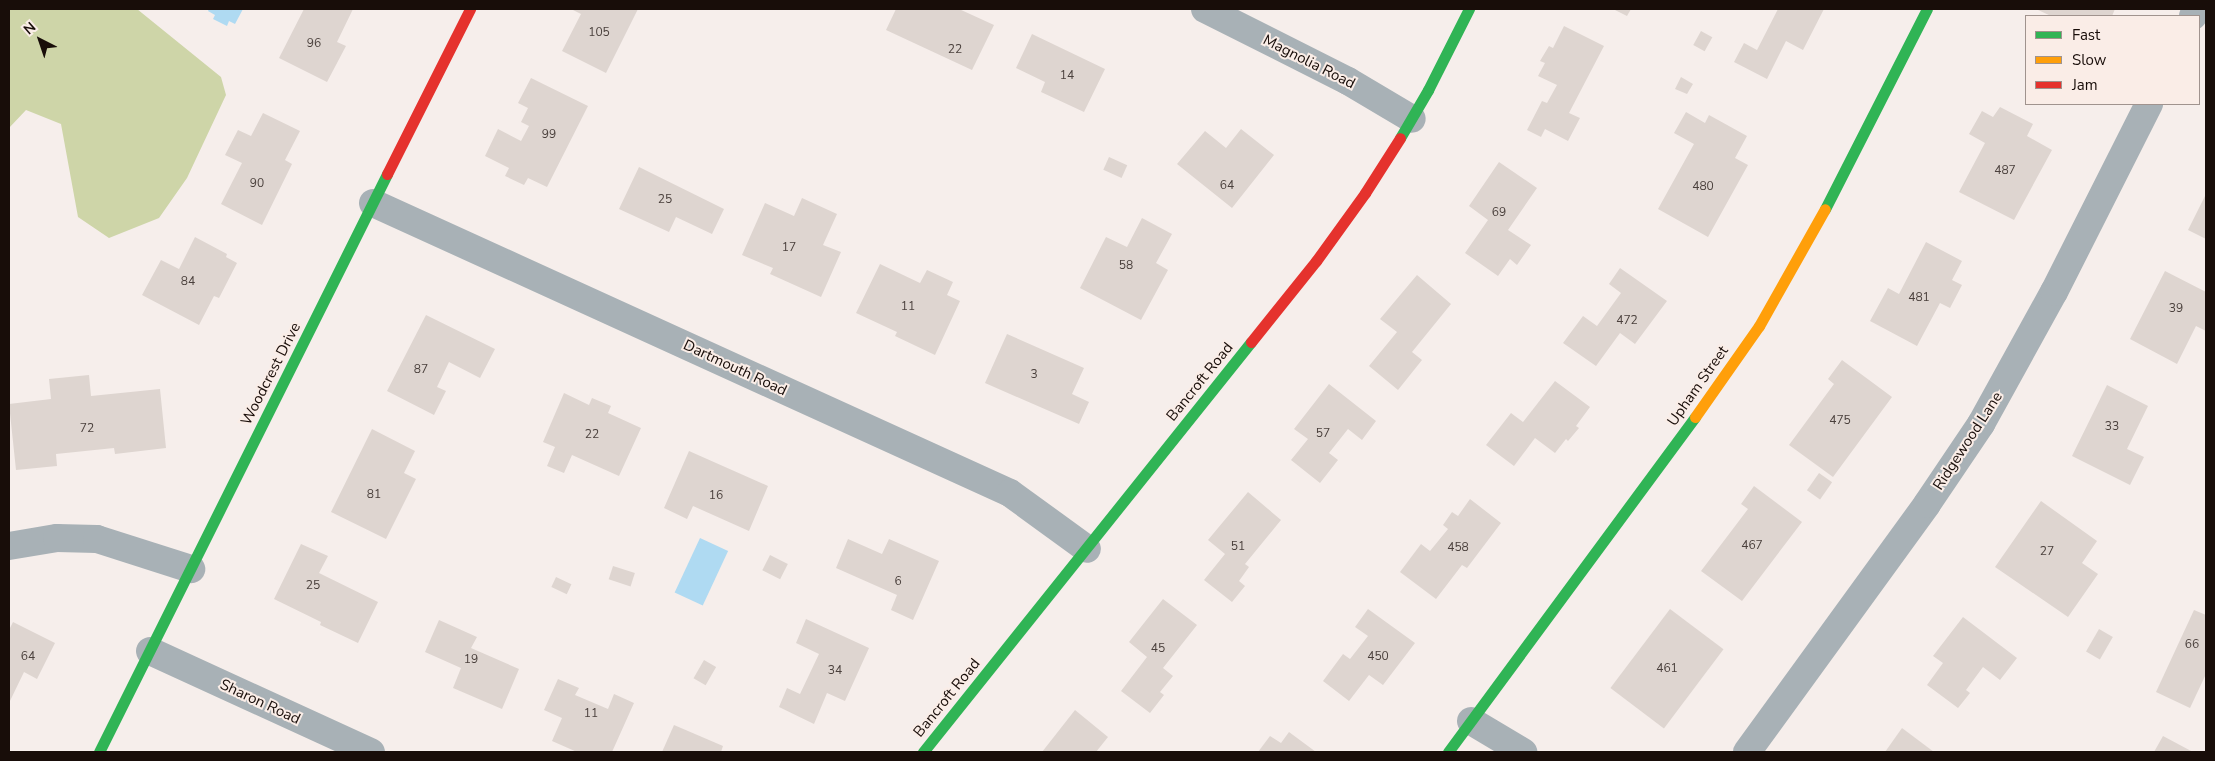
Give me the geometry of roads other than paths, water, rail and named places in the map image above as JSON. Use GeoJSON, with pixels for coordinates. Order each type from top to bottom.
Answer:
{"type":"FeatureCollection","features":[{"type":"Feature","properties":{"kind":"street","name":"Woodcrest Drive"},"geometry":{"type":"LineString","coordinates":[[99,752],[470,9]]}},
{"type":"Feature","properties":{"kind":"street","name":"Magnolia Road"},"geometry":{"type":"LineString","coordinates":[[1205,9],[1348,81],[1412,119]]}},
{"type":"Feature","properties":{"kind":"street","name":"Bancroft Road"},"geometry":{"type":"LineString","coordinates":[[923,752],[1316,261],[1366,193],[1412,119],[1470,9]]}},
{"type":"Feature","properties":{"kind":"street","name":"Upham Street"},"geometry":{"type":"LineString","coordinates":[[1448,752],[1659,468],[1759,326],[1838,185],[1927,9]]}},
{"type":"Feature","properties":{"kind":"street","name":"Ridgewood Lane"},"geometry":{"type":"LineString","coordinates":[[1747,752],[1928,504],[1981,424],[2054,292],[2148,105]]}},
{"type":"Feature","properties":{"kind":"street","name":"Dartmouth Road"},"geometry":{"type":"LineString","coordinates":[[373,203],[1010,493],[1087,549]]}},
{"type":"Feature","properties":{"kind":"street"},"geometry":{"type":"LineString","coordinates":[[9,546],[57,538],[97,539],[191,569]]}},
{"type":"Feature","properties":{"kind":"street","name":"Sharon Road"},"geometry":{"type":"LineString","coordinates":[[150,651],[371,752]]}},
{"type":"Feature","properties":{"kind":"street"},"geometry":{"type":"LineString","coordinates":[[1471,721],[1523,752]]}},
{"type":"Feature","properties":{"kind":"water"},"geometry":{"type":"Polygon","coordinates":[[[209,9],[243,9],[235,24],[229,21],[227,26],[213,19],[215,15],[208,11],[209,9]]]}},
{"type":"Feature","properties":{"kind":"water"},"geometry":{"type":"Polygon","coordinates":[[[700,538],[728,551],[703,605],[675,592],[700,538]]]}}]}
